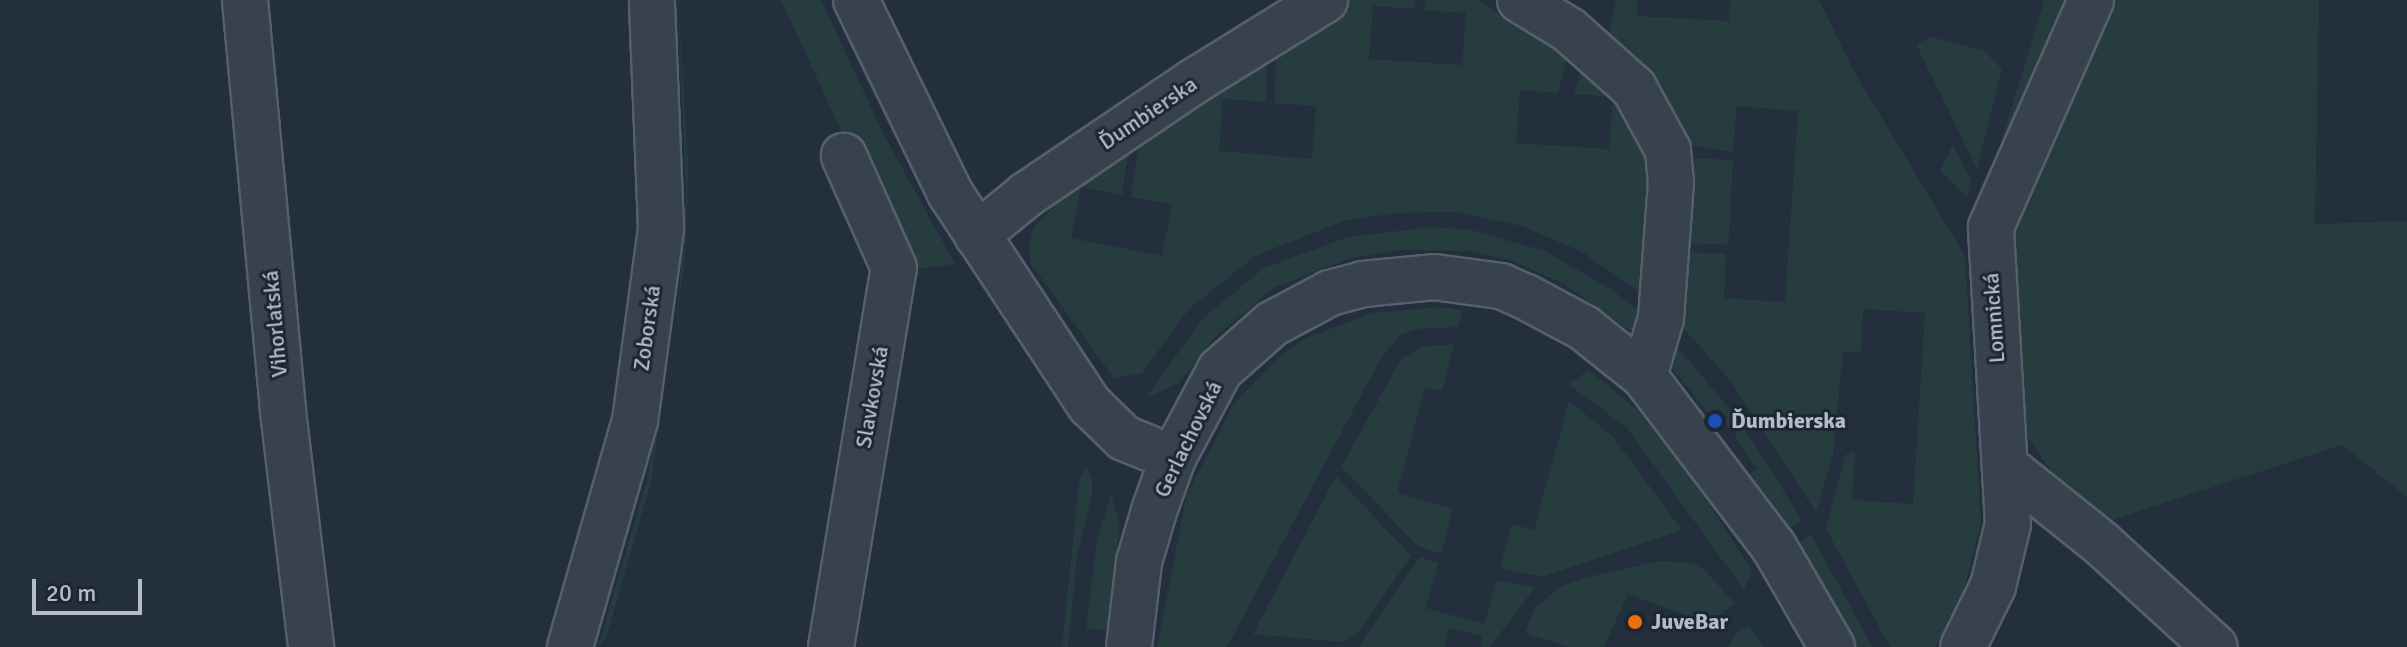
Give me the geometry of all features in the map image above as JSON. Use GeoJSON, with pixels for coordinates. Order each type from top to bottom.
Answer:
{"type":"FeatureCollection","features":[{"type":"Feature","properties":{"kind":"street","name":"Vihorlatská"},"geometry":{"type":"LineString","coordinates":[[245,0],[283,411],[311,647]]}},
{"type":"Feature","properties":{"kind":"street","name":"Zoborská"},"geometry":{"type":"LineString","coordinates":[[570,647],[635,421],[661,228],[652,0]]}},
{"type":"Feature","properties":{"kind":"street"},"geometry":{"type":"LineString","coordinates":[[856,0],[921,143],[977,235],[1106,423],[1124,438],[1173,458]]}},
{"type":"Feature","properties":{"kind":"street","name":"Ďumbierska"},"geometry":{"type":"LineString","coordinates":[[977,235],[1026,195],[1196,80],[1325,0]]}},
{"type":"Feature","properties":{"kind":"street"},"geometry":{"type":"LineString","coordinates":[[1520,0],[1569,30],[1634,88],[1668,150],[1671,182],[1661,318],[1644,376],[1774,547],[1832,647]]}},
{"type":"Feature","properties":{"kind":"street","name":"Lomnická"},"geometry":{"type":"LineString","coordinates":[[1963,647],[2003,554],[2006,467],[1991,227],[2091,0]]}},
{"type":"Feature","properties":{"kind":"street","name":"Slavkovská"},"geometry":{"type":"LineString","coordinates":[[831,647],[894,268],[844,156]]}},
{"type":"Feature","properties":{"kind":"street","name":"Gerlachovská"},"geometry":{"type":"LineString","coordinates":[[1129,647],[1139,562],[1173,458],[1200,402],[1246,344],[1299,307],[1363,284],[1434,277],[1501,286],[1584,328],[1644,376]]}},
{"type":"Feature","properties":{"kind":"street"},"geometry":{"type":"LineString","coordinates":[[2006,467],[2101,543],[2215,647]]}},
{"type":"Feature","properties":{"kind":"green space"},"geometry":{"type":"Polygon","coordinates":[[[678,0],[688,164],[686,244],[677,322],[686,194],[678,0]]]}},
{"type":"Feature","properties":{"kind":"green space"},"geometry":{"type":"Polygon","coordinates":[[[781,0],[821,0],[883,133],[955,264],[906,271],[781,0]]]}},
{"type":"Feature","properties":{"kind":"green space"},"geometry":{"type":"Polygon","coordinates":[[[1350,0],[1415,0],[1414,9],[1373,6],[1369,59],[1462,65],[1466,13],[1424,10],[1425,0],[1479,0],[1509,23],[1568,51],[1558,93],[1520,90],[1516,143],[1609,149],[1613,97],[1574,94],[1584,63],[1651,140],[1652,300],[1582,252],[1522,226],[1458,212],[1395,213],[1344,221],[1255,256],[1189,309],[1141,374],[1114,378],[1031,264],[1028,247],[1034,227],[1058,202],[1045,199],[1130,137],[1122,195],[1081,187],[1071,238],[1162,256],[1172,204],[1131,197],[1141,131],[1267,52],[1266,102],[1223,99],[1219,151],[1312,159],[1316,106],[1275,103],[1276,45],[1350,0]]]}},
{"type":"Feature","properties":{"kind":"green space"},"geometry":{"type":"Polygon","coordinates":[[[1616,0],[1637,0],[1637,16],[1729,21],[1730,0],[1819,0],[1857,77],[1965,256],[1981,523],[1964,589],[1935,647],[1890,647],[1826,529],[1845,455],[1855,451],[1852,500],[1913,504],[1925,313],[1863,309],[1861,353],[1843,351],[1833,455],[1816,512],[1730,380],[1680,325],[1685,252],[1726,254],[1724,298],[1785,302],[1798,111],[1737,106],[1733,152],[1687,144],[1665,101],[1607,43],[1616,0]]]}},
{"type":"Feature","properties":{"kind":"green space"},"geometry":{"type":"Polygon","coordinates":[[[2078,0],[1990,179],[2044,2],[2078,0]]]}},
{"type":"Feature","properties":{"kind":"green space"},"geometry":{"type":"Polygon","coordinates":[[[2118,0],[2319,0],[2315,224],[2407,221],[2407,497],[2342,445],[2090,527],[2020,426],[2006,262],[2017,203],[2118,0]]]}},
{"type":"Feature","properties":{"kind":"green space"},"geometry":{"type":"Polygon","coordinates":[[[1931,37],[1984,51],[2002,69],[1977,169],[1916,44],[1931,37]]]}},
{"type":"Feature","properties":{"kind":"green space"},"geometry":{"type":"Polygon","coordinates":[[[1953,144],[1971,181],[1967,198],[1940,171],[1953,144]]]}},
{"type":"Feature","properties":{"kind":"green space"},"geometry":{"type":"Polygon","coordinates":[[[1693,158],[1733,160],[1728,245],[1689,243],[1693,158]]]}},
{"type":"Feature","properties":{"kind":"green space"},"geometry":{"type":"Polygon","coordinates":[[[1432,227],[1471,230],[1545,251],[1612,290],[1648,318],[1637,330],[1629,330],[1564,284],[1510,260],[1468,251],[1397,250],[1351,258],[1275,287],[1216,336],[1179,383],[1146,398],[1202,319],[1264,268],[1348,237],[1432,227]]]}},
{"type":"Feature","properties":{"kind":"green space"},"geometry":{"type":"Polygon","coordinates":[[[1439,307],[1463,310],[1458,327],[1417,329],[1401,335],[1382,356],[1227,647],[1157,647],[1187,494],[1234,404],[1279,356],[1304,339],[1372,313],[1439,307]]]}},
{"type":"Feature","properties":{"kind":"green space"},"geometry":{"type":"Polygon","coordinates":[[[1670,338],[1742,424],[1732,432],[1721,417],[1715,421],[1673,370],[1670,338]]]}},
{"type":"Feature","properties":{"kind":"green space"},"geometry":{"type":"Polygon","coordinates":[[[1454,344],[1442,391],[1425,387],[1397,493],[1453,509],[1441,554],[1418,546],[1341,467],[1401,359],[1421,347],[1454,344]]]}},
{"type":"Feature","properties":{"kind":"green space"},"geometry":{"type":"Polygon","coordinates":[[[1589,370],[1636,409],[1697,485],[1752,571],[1744,590],[1627,428],[1568,384],[1589,370]]]}},
{"type":"Feature","properties":{"kind":"green space"},"geometry":{"type":"Polygon","coordinates":[[[1569,401],[1613,437],[1682,530],[1542,577],[1500,568],[1512,524],[1534,530],[1569,401]]]}},
{"type":"Feature","properties":{"kind":"green space"},"geometry":{"type":"Polygon","coordinates":[[[662,402],[651,481],[607,635],[598,647],[647,480],[662,402]]]}},
{"type":"Feature","properties":{"kind":"green space"},"geometry":{"type":"Polygon","coordinates":[[[1744,428],[1802,520],[1787,529],[1750,474],[1757,469],[1734,435],[1744,428]]]}},
{"type":"Feature","properties":{"kind":"green space"},"geometry":{"type":"Polygon","coordinates":[[[1085,467],[1092,477],[1092,496],[1077,555],[1068,647],[1062,647],[1079,483],[1085,467]]]}},
{"type":"Feature","properties":{"kind":"green space"},"geometry":{"type":"Polygon","coordinates":[[[1336,476],[1411,556],[1361,629],[1344,642],[1253,634],[1336,476]]]}},
{"type":"Feature","properties":{"kind":"green space"},"geometry":{"type":"Polygon","coordinates":[[[1111,494],[1120,525],[1107,630],[1086,629],[1097,541],[1111,494]]]}},
{"type":"Feature","properties":{"kind":"green space"},"geometry":{"type":"Polygon","coordinates":[[[1811,535],[1872,647],[1856,647],[1796,544],[1811,535]]]}},
{"type":"Feature","properties":{"kind":"green space"},"geometry":{"type":"Polygon","coordinates":[[[1420,557],[1438,563],[1426,608],[1484,624],[1497,580],[1535,587],[1490,647],[1480,647],[1482,636],[1449,628],[1444,647],[1358,647],[1420,557]]]}},
{"type":"Feature","properties":{"kind":"green space"},"geometry":{"type":"Polygon","coordinates":[[[1661,561],[1692,563],[1704,569],[1734,603],[1709,624],[1628,594],[1604,647],[1568,647],[1525,633],[1534,609],[1557,589],[1583,578],[1661,561]]]}},
{"type":"Feature","properties":{"kind":"green space"},"geometry":{"type":"Polygon","coordinates":[[[1749,625],[1764,647],[1728,647],[1737,633],[1749,625]]]}},
{"type":"Feature","properties":{"kind":"place","name":"Ďumbierska"},"geometry":{"type":"Point","coordinates":[1715,421]}},
{"type":"Feature","properties":{"kind":"place","name":"JuveBar"},"geometry":{"type":"Point","coordinates":[1635,622]}}]}
